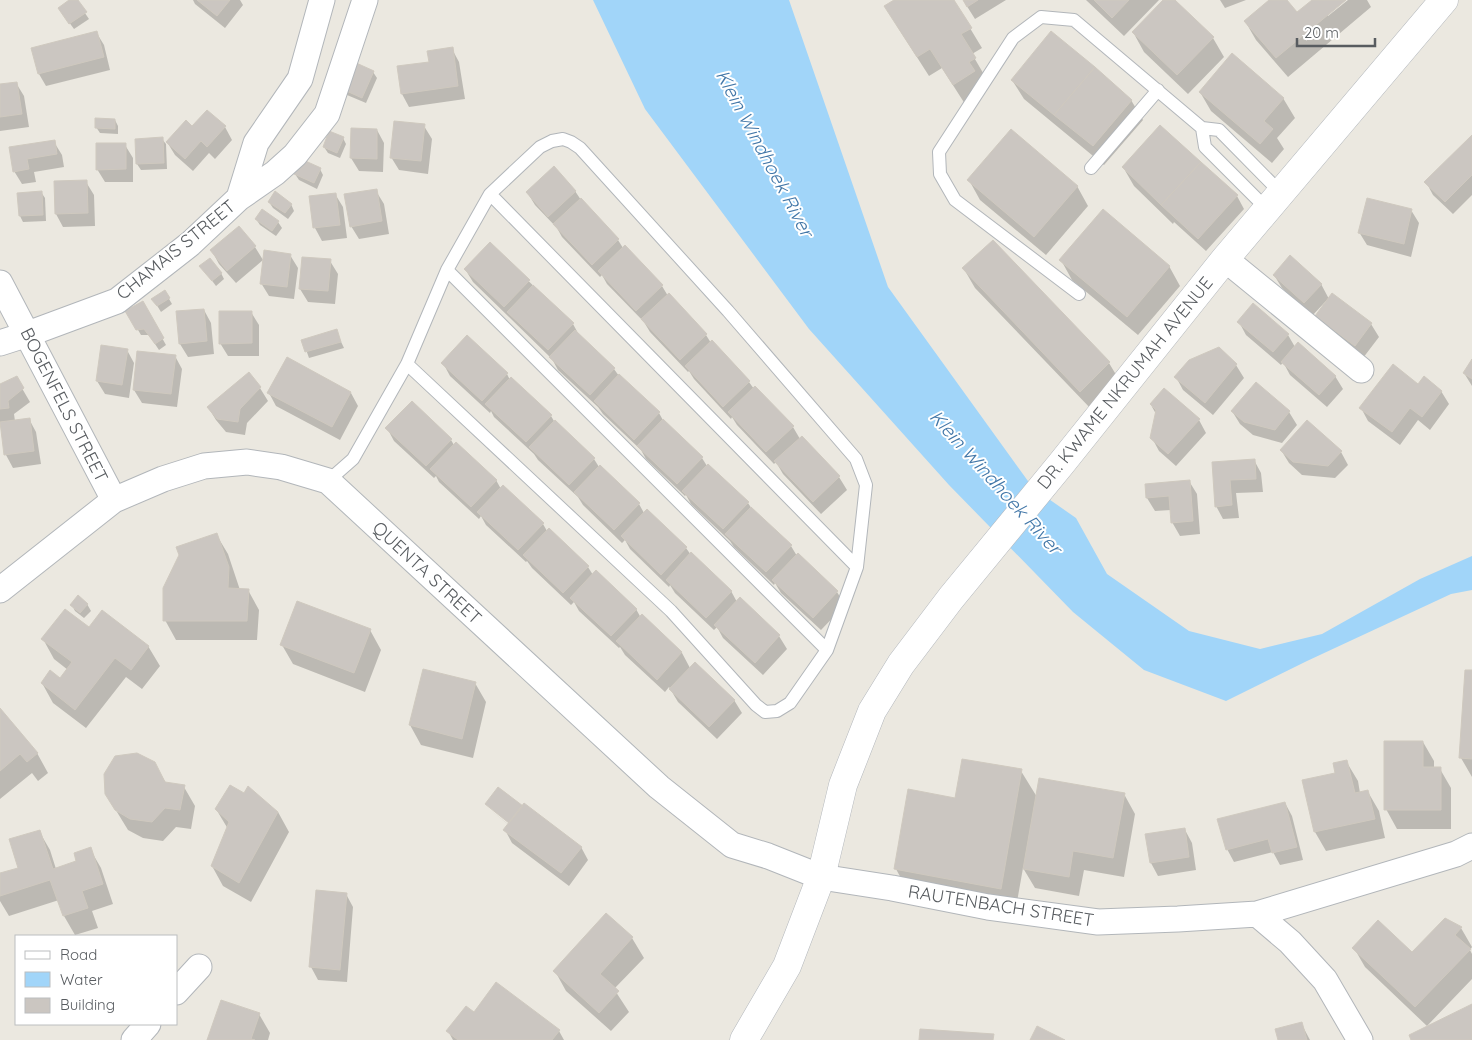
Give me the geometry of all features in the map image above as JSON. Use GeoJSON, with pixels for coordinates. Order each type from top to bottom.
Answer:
{"type":"FeatureCollection","features":[{"type":"Feature","properties":{"kind":"street","name":"CHAMAIS STREET"},"geometry":{"type":"LineString","coordinates":[[239,198],[256,144],[300,79],[322,0]]}},
{"type":"Feature","properties":{"kind":"street","name":"CHAMAIS STREET"},"geometry":{"type":"LineString","coordinates":[[0,343],[116,301],[190,244],[239,198],[275,173],[295,155],[327,114],[365,0]]}},
{"type":"Feature","properties":{"kind":"street","name":"DR. KWAME NKRUMAH AVENUE"},"geometry":{"type":"LineString","coordinates":[[744,1040],[788,966],[821,877],[843,785],[872,711],[901,664],[951,598],[1225,259],[1444,0]]}},
{"type":"Feature","properties":{"kind":"street"},"geometry":{"type":"LineString","coordinates":[[1225,259],[1361,370]]}},
{"type":"Feature","properties":{"kind":"street","name":"BOGENFELS STREET"},"geometry":{"type":"LineString","coordinates":[[0,283],[114,500]]}},
{"type":"Feature","properties":{"kind":"street","name":"QUENTA STREET"},"geometry":{"type":"LineString","coordinates":[[0,590],[114,500],[163,479],[204,466],[247,462],[281,467],[328,481],[659,787],[732,845],[768,856],[821,877]]}},
{"type":"Feature","properties":{"kind":"street","name":"RAUTENBACH STREET"},"geometry":{"type":"LineString","coordinates":[[821,877],[892,888],[988,907],[1098,922],[1257,914],[1456,854],[1472,846]]}},
{"type":"Feature","properties":{"kind":"street"},"geometry":{"type":"LineString","coordinates":[[1257,914],[1290,942],[1325,980],[1360,1040]]}},
{"type":"Feature","properties":{"kind":"street"},"geometry":{"type":"LineString","coordinates":[[178,990],[199,967]]}},
{"type":"Feature","properties":{"kind":"street"},"geometry":{"type":"LineString","coordinates":[[134,1040],[147,1025]]}},
{"type":"Feature","properties":{"kind":"lane"},"geometry":{"type":"LineString","coordinates":[[1079,294],[955,200],[940,174],[939,152],[1013,38],[1041,17],[1074,20],[1202,128],[1219,130],[1274,201]]}},
{"type":"Feature","properties":{"kind":"lane"},"geometry":{"type":"LineString","coordinates":[[1092,168],[1158,90]]}},
{"type":"Feature","properties":{"kind":"lane"},"geometry":{"type":"LineString","coordinates":[[1202,128],[1205,146],[1274,201]]}},
{"type":"Feature","properties":{"kind":"lane"},"geometry":{"type":"LineString","coordinates":[[328,481],[353,459],[407,364],[447,270],[490,194],[540,147],[552,141],[563,139],[580,148],[728,311],[856,459],[866,485],[857,567],[827,650],[790,703],[777,711],[765,712],[756,705],[671,611],[407,364]]}},
{"type":"Feature","properties":{"kind":"lane"},"geometry":{"type":"LineString","coordinates":[[490,194],[857,567]]}},
{"type":"Feature","properties":{"kind":"lane"},"geometry":{"type":"LineString","coordinates":[[447,270],[827,650]]}},
{"type":"Feature","properties":{"kind":"water","name":"Klein Windhoek River"},"geometry":{"type":"Polygon","coordinates":[[[593,0],[789,0],[888,287],[1033,488],[1076,518],[1107,574],[1189,631],[1260,649],[1322,634],[1420,579],[1472,556],[1472,590],[1451,594],[1226,701],[1144,670],[1073,612],[949,485],[809,329],[645,109],[593,0]]]}},
{"type":"Feature","properties":{"kind":"building"},"geometry":{"type":"Polygon","coordinates":[[[69,0],[78,0],[87,12],[69,24],[58,8],[69,0]]]}},
{"type":"Feature","properties":{"kind":"building"},"geometry":{"type":"Polygon","coordinates":[[[197,0],[230,0],[217,16],[197,0]]]}},
{"type":"Feature","properties":{"kind":"building"},"geometry":{"type":"Polygon","coordinates":[[[894,0],[954,0],[972,28],[961,34],[976,58],[969,62],[975,71],[953,85],[930,49],[917,57],[884,6],[894,0]]]}},
{"type":"Feature","properties":{"kind":"building"},"geometry":{"type":"Polygon","coordinates":[[[963,0],[978,0],[967,7],[963,0]]]}},
{"type":"Feature","properties":{"kind":"building"},"geometry":{"type":"Polygon","coordinates":[[[1094,0],[1129,0],[1112,18],[1094,0]]]}},
{"type":"Feature","properties":{"kind":"building"},"geometry":{"type":"Polygon","coordinates":[[[1163,0],[1175,0],[1214,37],[1177,75],[1132,32],[1163,0]]]}},
{"type":"Feature","properties":{"kind":"building"},"geometry":{"type":"Polygon","coordinates":[[[1269,0],[1287,0],[1297,12],[1312,0],[1346,0],[1276,58],[1244,21],[1269,0]]]}},
{"type":"Feature","properties":{"kind":"building"},"geometry":{"type":"Polygon","coordinates":[[[97,31],[104,57],[38,74],[31,48],[97,31]]]}},
{"type":"Feature","properties":{"kind":"building"},"geometry":{"type":"Polygon","coordinates":[[[1051,31],[1095,67],[1054,115],[1011,80],[1051,31]]]}},
{"type":"Feature","properties":{"kind":"building"},"geometry":{"type":"Polygon","coordinates":[[[453,47],[458,86],[401,94],[397,66],[429,62],[427,51],[453,47]]]}},
{"type":"Feature","properties":{"kind":"building"},"geometry":{"type":"Polygon","coordinates":[[[1232,53],[1284,98],[1264,121],[1273,129],[1260,144],[1199,92],[1232,53]]]}},
{"type":"Feature","properties":{"kind":"building"},"geometry":{"type":"Polygon","coordinates":[[[354,62],[374,71],[362,98],[342,89],[354,62]]]}},
{"type":"Feature","properties":{"kind":"building"},"geometry":{"type":"Polygon","coordinates":[[[1095,67],[1132,100],[1093,146],[1054,115],[1095,67]]]}},
{"type":"Feature","properties":{"kind":"building"},"geometry":{"type":"Polygon","coordinates":[[[17,82],[22,114],[0,117],[0,84],[17,82]]]}},
{"type":"Feature","properties":{"kind":"building"},"geometry":{"type":"Polygon","coordinates":[[[207,110],[226,126],[207,147],[201,141],[185,159],[166,142],[186,120],[192,126],[207,110]]]}},
{"type":"Feature","properties":{"kind":"building"},"geometry":{"type":"Polygon","coordinates":[[[95,118],[115,119],[115,129],[95,128],[95,118]]]}},
{"type":"Feature","properties":{"kind":"building"},"geometry":{"type":"Polygon","coordinates":[[[394,121],[425,124],[421,161],[390,158],[394,121]]]}},
{"type":"Feature","properties":{"kind":"building"},"geometry":{"type":"Polygon","coordinates":[[[1160,125],[1201,162],[1161,205],[1122,167],[1160,125]]]}},
{"type":"Feature","properties":{"kind":"building"},"geometry":{"type":"Polygon","coordinates":[[[351,128],[377,129],[377,159],[350,158],[351,128]]]}},
{"type":"Feature","properties":{"kind":"building"},"geometry":{"type":"Polygon","coordinates":[[[1011,129],[1078,186],[1034,237],[967,180],[1011,129]]]}},
{"type":"Feature","properties":{"kind":"building"},"geometry":{"type":"Polygon","coordinates":[[[329,131],[344,137],[337,153],[323,147],[329,131]]]}},
{"type":"Feature","properties":{"kind":"building"},"geometry":{"type":"Polygon","coordinates":[[[1472,135],[1472,175],[1445,202],[1424,182],[1472,135]]]}},
{"type":"Feature","properties":{"kind":"building"},"geometry":{"type":"Polygon","coordinates":[[[163,137],[164,163],[136,164],[135,139],[163,137]]]}},
{"type":"Feature","properties":{"kind":"building"},"geometry":{"type":"Polygon","coordinates":[[[55,140],[57,154],[27,159],[29,169],[13,172],[9,147],[55,140]]]}},
{"type":"Feature","properties":{"kind":"building"},"geometry":{"type":"Polygon","coordinates":[[[96,143],[126,143],[126,169],[96,170],[96,143]]]}},
{"type":"Feature","properties":{"kind":"building"},"geometry":{"type":"Polygon","coordinates":[[[301,159],[321,168],[314,183],[294,174],[301,159]]]}},
{"type":"Feature","properties":{"kind":"building"},"geometry":{"type":"Polygon","coordinates":[[[1201,162],[1238,195],[1198,239],[1161,205],[1201,162]]]}},
{"type":"Feature","properties":{"kind":"building"},"geometry":{"type":"Polygon","coordinates":[[[554,166],[576,191],[548,217],[526,192],[554,166]]]}},
{"type":"Feature","properties":{"kind":"building"},"geometry":{"type":"Polygon","coordinates":[[[87,180],[88,213],[55,214],[54,181],[87,180]]]}},
{"type":"Feature","properties":{"kind":"building"},"geometry":{"type":"Polygon","coordinates":[[[377,189],[382,221],[350,227],[344,194],[377,189]]]}},
{"type":"Feature","properties":{"kind":"building"},"geometry":{"type":"Polygon","coordinates":[[[42,191],[43,215],[19,216],[17,193],[42,191]]]}},
{"type":"Feature","properties":{"kind":"building"},"geometry":{"type":"Polygon","coordinates":[[[275,191],[292,204],[285,213],[268,202],[275,191]]]}},
{"type":"Feature","properties":{"kind":"building"},"geometry":{"type":"Polygon","coordinates":[[[336,193],[340,225],[313,228],[309,196],[336,193]]]}},
{"type":"Feature","properties":{"kind":"building"},"geometry":{"type":"Polygon","coordinates":[[[581,198],[619,239],[592,265],[553,224],[581,198]]]}},
{"type":"Feature","properties":{"kind":"building"},"geometry":{"type":"Polygon","coordinates":[[[1367,198],[1412,209],[1404,244],[1358,233],[1367,198]]]}},
{"type":"Feature","properties":{"kind":"building"},"geometry":{"type":"Polygon","coordinates":[[[262,209],[279,221],[272,231],[255,219],[262,209]]]}},
{"type":"Feature","properties":{"kind":"building"},"geometry":{"type":"Polygon","coordinates":[[[1103,209],[1170,266],[1127,317],[1059,260],[1103,209]]]}},
{"type":"Feature","properties":{"kind":"building"},"geometry":{"type":"Polygon","coordinates":[[[239,226],[256,246],[227,271],[210,250],[239,226]]]}},
{"type":"Feature","properties":{"kind":"building"},"geometry":{"type":"Polygon","coordinates":[[[993,240],[1110,362],[1080,392],[962,268],[993,240]]]}},
{"type":"Feature","properties":{"kind":"building"},"geometry":{"type":"Polygon","coordinates":[[[490,242],[530,280],[504,307],[464,269],[490,242]]]}},
{"type":"Feature","properties":{"kind":"building"},"geometry":{"type":"Polygon","coordinates":[[[625,245],[663,285],[636,311],[598,271],[625,245]]]}},
{"type":"Feature","properties":{"kind":"building"},"geometry":{"type":"Polygon","coordinates":[[[264,250],[291,254],[287,287],[260,284],[264,250]]]}},
{"type":"Feature","properties":{"kind":"building"},"geometry":{"type":"Polygon","coordinates":[[[1290,255],[1322,284],[1304,303],[1273,275],[1290,255]]]}},
{"type":"Feature","properties":{"kind":"building"},"geometry":{"type":"Polygon","coordinates":[[[302,257],[331,259],[328,291],[299,289],[302,257]]]}},
{"type":"Feature","properties":{"kind":"building"},"geometry":{"type":"Polygon","coordinates":[[[210,258],[222,273],[212,281],[199,266],[210,258]]]}},
{"type":"Feature","properties":{"kind":"building"},"geometry":{"type":"Polygon","coordinates":[[[533,285],[574,323],[548,350],[507,312],[533,285]]]}},
{"type":"Feature","properties":{"kind":"building"},"geometry":{"type":"Polygon","coordinates":[[[165,290],[170,298],[157,306],[151,299],[165,290]]]}},
{"type":"Feature","properties":{"kind":"building"},"geometry":{"type":"Polygon","coordinates":[[[669,293],[707,334],[680,360],[641,319],[669,293]]]}},
{"type":"Feature","properties":{"kind":"building"},"geometry":{"type":"Polygon","coordinates":[[[1332,293],[1372,323],[1355,346],[1315,316],[1332,293]]]}},
{"type":"Feature","properties":{"kind":"building"},"geometry":{"type":"Polygon","coordinates":[[[143,301],[164,338],[155,344],[144,329],[136,330],[125,311],[143,301]]]}},
{"type":"Feature","properties":{"kind":"building"},"geometry":{"type":"Polygon","coordinates":[[[1253,303],[1289,334],[1273,352],[1237,322],[1253,303]]]}},
{"type":"Feature","properties":{"kind":"building"},"geometry":{"type":"Polygon","coordinates":[[[204,309],[207,341],[179,344],[176,311],[204,309]]]}},
{"type":"Feature","properties":{"kind":"building"},"geometry":{"type":"Polygon","coordinates":[[[219,311],[252,311],[252,343],[219,344],[219,311]]]}},
{"type":"Feature","properties":{"kind":"building"},"geometry":{"type":"Polygon","coordinates":[[[337,329],[341,342],[305,352],[301,340],[337,329]]]}},
{"type":"Feature","properties":{"kind":"building"},"geometry":{"type":"Polygon","coordinates":[[[575,330],[615,368],[590,395],[549,357],[575,330]]]}},
{"type":"Feature","properties":{"kind":"building"},"geometry":{"type":"Polygon","coordinates":[[[467,335],[508,373],[482,401],[441,363],[467,335]]]}},
{"type":"Feature","properties":{"kind":"building"},"geometry":{"type":"Polygon","coordinates":[[[712,340],[750,381],[723,407],[685,366],[712,340]]]}},
{"type":"Feature","properties":{"kind":"building"},"geometry":{"type":"Polygon","coordinates":[[[1298,342],[1336,376],[1319,395],[1281,362],[1298,342]]]}},
{"type":"Feature","properties":{"kind":"building"},"geometry":{"type":"Polygon","coordinates":[[[101,345],[128,349],[122,385],[96,381],[101,345]]]}},
{"type":"Feature","properties":{"kind":"building"},"geometry":{"type":"Polygon","coordinates":[[[1219,347],[1237,364],[1205,403],[1174,377],[1189,360],[1219,347]]]}},
{"type":"Feature","properties":{"kind":"building"},"geometry":{"type":"Polygon","coordinates":[[[137,351],[176,355],[171,394],[133,390],[137,351]]]}},
{"type":"Feature","properties":{"kind":"building"},"geometry":{"type":"Polygon","coordinates":[[[287,357],[351,392],[332,427],[267,393],[287,357]]]}},
{"type":"Feature","properties":{"kind":"building"},"geometry":{"type":"Polygon","coordinates":[[[1472,359],[1472,379],[1463,373],[1472,359]]]}},
{"type":"Feature","properties":{"kind":"building"},"geometry":{"type":"Polygon","coordinates":[[[1393,364],[1418,384],[1424,376],[1442,391],[1422,417],[1410,408],[1392,432],[1359,408],[1393,364]]]}},
{"type":"Feature","properties":{"kind":"building"},"geometry":{"type":"Polygon","coordinates":[[[249,372],[261,387],[240,409],[238,422],[217,419],[207,407],[249,372]]]}},
{"type":"Feature","properties":{"kind":"building"},"geometry":{"type":"Polygon","coordinates":[[[619,374],[660,412],[634,440],[594,401],[619,374]]]}},
{"type":"Feature","properties":{"kind":"building"},"geometry":{"type":"Polygon","coordinates":[[[17,376],[24,388],[8,401],[9,408],[0,409],[0,384],[17,376]]]}},
{"type":"Feature","properties":{"kind":"building"},"geometry":{"type":"Polygon","coordinates":[[[511,377],[552,415],[526,442],[485,404],[511,377]]]}},
{"type":"Feature","properties":{"kind":"building"},"geometry":{"type":"Polygon","coordinates":[[[1256,382],[1290,411],[1275,430],[1244,422],[1231,411],[1256,382]]]}},
{"type":"Feature","properties":{"kind":"building"},"geometry":{"type":"Polygon","coordinates":[[[755,386],[794,426],[766,452],[728,412],[755,386]]]}},
{"type":"Feature","properties":{"kind":"building"},"geometry":{"type":"Polygon","coordinates":[[[1164,388],[1200,419],[1168,454],[1150,438],[1156,410],[1150,404],[1164,388]]]}},
{"type":"Feature","properties":{"kind":"building"},"geometry":{"type":"Polygon","coordinates":[[[412,401],[452,439],[426,466],[385,428],[412,401]]]}},
{"type":"Feature","properties":{"kind":"building"},"geometry":{"type":"Polygon","coordinates":[[[30,418],[34,451],[4,455],[0,422],[30,418]]]}},
{"type":"Feature","properties":{"kind":"building"},"geometry":{"type":"Polygon","coordinates":[[[663,419],[703,457],[677,484],[637,446],[663,419]]]}},
{"type":"Feature","properties":{"kind":"building"},"geometry":{"type":"Polygon","coordinates":[[[555,420],[595,458],[569,485],[529,447],[555,420]]]}},
{"type":"Feature","properties":{"kind":"building"},"geometry":{"type":"Polygon","coordinates":[[[1307,420],[1342,451],[1328,466],[1293,462],[1280,450],[1307,420]]]}},
{"type":"Feature","properties":{"kind":"building"},"geometry":{"type":"Polygon","coordinates":[[[802,436],[840,476],[813,502],[774,461],[802,436]]]}},
{"type":"Feature","properties":{"kind":"building"},"geometry":{"type":"Polygon","coordinates":[[[456,442],[497,480],[471,507],[430,469],[456,442]]]}},
{"type":"Feature","properties":{"kind":"building"},"geometry":{"type":"Polygon","coordinates":[[[1255,459],[1256,479],[1230,480],[1232,505],[1215,507],[1212,462],[1255,459]]]}},
{"type":"Feature","properties":{"kind":"building"},"geometry":{"type":"Polygon","coordinates":[[[708,464],[749,502],[723,529],[682,491],[708,464]]]}},
{"type":"Feature","properties":{"kind":"building"},"geometry":{"type":"Polygon","coordinates":[[[600,465],[640,503],[614,530],[574,492],[600,465]]]}},
{"type":"Feature","properties":{"kind":"building"},"geometry":{"type":"Polygon","coordinates":[[[1190,480],[1193,521],[1171,523],[1169,496],[1146,498],[1145,484],[1190,480]]]}},
{"type":"Feature","properties":{"kind":"building"},"geometry":{"type":"Polygon","coordinates":[[[503,485],[544,523],[518,550],[477,512],[503,485]]]}},
{"type":"Feature","properties":{"kind":"building"},"geometry":{"type":"Polygon","coordinates":[[[751,507],[792,545],[766,572],[725,534],[751,507]]]}},
{"type":"Feature","properties":{"kind":"building"},"geometry":{"type":"Polygon","coordinates":[[[647,509],[687,547],[661,575],[621,536],[647,509]]]}},
{"type":"Feature","properties":{"kind":"building"},"geometry":{"type":"Polygon","coordinates":[[[549,528],[589,566],[563,593],[523,555],[549,528]]]}},
{"type":"Feature","properties":{"kind":"building"},"geometry":{"type":"Polygon","coordinates":[[[217,533],[229,567],[228,588],[249,589],[247,621],[163,621],[163,588],[179,555],[176,547],[217,533]]]}},
{"type":"Feature","properties":{"kind":"building"},"geometry":{"type":"Polygon","coordinates":[[[691,552],[732,591],[706,618],[666,580],[691,552]]]}},
{"type":"Feature","properties":{"kind":"building"},"geometry":{"type":"Polygon","coordinates":[[[798,553],[838,591],[813,618],[772,580],[798,553]]]}},
{"type":"Feature","properties":{"kind":"building"},"geometry":{"type":"Polygon","coordinates":[[[596,570],[637,609],[611,636],[570,598],[596,570]]]}},
{"type":"Feature","properties":{"kind":"building"},"geometry":{"type":"Polygon","coordinates":[[[78,595],[88,604],[80,613],[70,605],[78,595]]]}},
{"type":"Feature","properties":{"kind":"building"},"geometry":{"type":"Polygon","coordinates":[[[740,597],[780,635],[755,663],[714,625],[740,597]]]}},
{"type":"Feature","properties":{"kind":"building"},"geometry":{"type":"Polygon","coordinates":[[[297,601],[371,629],[354,673],[280,645],[297,601]]]}},
{"type":"Feature","properties":{"kind":"building"},"geometry":{"type":"Polygon","coordinates":[[[65,609],[89,627],[102,610],[149,646],[131,670],[115,658],[75,710],[41,683],[50,670],[60,678],[72,662],[41,639],[65,609]]]}},
{"type":"Feature","properties":{"kind":"building"},"geometry":{"type":"Polygon","coordinates":[[[642,614],[682,652],[657,680],[616,641],[642,614]]]}},
{"type":"Feature","properties":{"kind":"building"},"geometry":{"type":"Polygon","coordinates":[[[695,662],[735,700],[709,727],[669,689],[695,662]]]}},
{"type":"Feature","properties":{"kind":"building"},"geometry":{"type":"Polygon","coordinates":[[[423,669],[476,682],[462,739],[409,725],[423,669]]]}},
{"type":"Feature","properties":{"kind":"building"},"geometry":{"type":"Polygon","coordinates":[[[1465,670],[1472,670],[1472,759],[1459,758],[1465,670]]]}},
{"type":"Feature","properties":{"kind":"building"},"geometry":{"type":"Polygon","coordinates":[[[0,708],[38,753],[27,762],[20,754],[0,771],[0,708]]]}},
{"type":"Feature","properties":{"kind":"building"},"geometry":{"type":"Polygon","coordinates":[[[1384,741],[1423,741],[1423,767],[1441,767],[1441,810],[1384,810],[1384,741]]]}},
{"type":"Feature","properties":{"kind":"building"},"geometry":{"type":"Polygon","coordinates":[[[137,753],[155,762],[165,782],[185,785],[180,810],[165,808],[152,822],[130,819],[115,810],[105,794],[104,774],[115,756],[137,753]]]}},
{"type":"Feature","properties":{"kind":"building"},"geometry":{"type":"Polygon","coordinates":[[[962,759],[1022,769],[1001,889],[894,869],[908,789],[955,798],[962,759]]]}},
{"type":"Feature","properties":{"kind":"building"},"geometry":{"type":"Polygon","coordinates":[[[1347,760],[1355,793],[1368,790],[1375,819],[1314,832],[1302,780],[1335,773],[1333,763],[1347,760]]]}},
{"type":"Feature","properties":{"kind":"building"},"geometry":{"type":"Polygon","coordinates":[[[1039,778],[1125,793],[1113,858],[1073,851],[1069,877],[1023,869],[1039,778]]]}},
{"type":"Feature","properties":{"kind":"building"},"geometry":{"type":"Polygon","coordinates":[[[230,785],[244,793],[248,786],[278,812],[239,883],[211,866],[229,822],[215,809],[230,785]]]}},
{"type":"Feature","properties":{"kind":"building"},"geometry":{"type":"Polygon","coordinates":[[[498,787],[523,806],[509,823],[485,804],[498,787]]]}},
{"type":"Feature","properties":{"kind":"building"},"geometry":{"type":"Polygon","coordinates":[[[1285,802],[1297,847],[1272,853],[1268,839],[1226,850],[1217,819],[1285,802]]]}},
{"type":"Feature","properties":{"kind":"building"},"geometry":{"type":"Polygon","coordinates":[[[524,803],[582,847],[561,873],[503,830],[524,803]]]}},
{"type":"Feature","properties":{"kind":"building"},"geometry":{"type":"Polygon","coordinates":[[[1185,828],[1189,857],[1150,863],[1145,834],[1185,828]]]}},
{"type":"Feature","properties":{"kind":"building"},"geometry":{"type":"Polygon","coordinates":[[[40,830],[53,869],[76,861],[74,853],[91,847],[103,884],[82,891],[88,908],[63,916],[50,880],[0,896],[0,873],[18,868],[9,839],[40,830]]]}},
{"type":"Feature","properties":{"kind":"building"},"geometry":{"type":"Polygon","coordinates":[[[316,890],[347,893],[340,970],[309,967],[316,890]]]}},
{"type":"Feature","properties":{"kind":"building"},"geometry":{"type":"Polygon","coordinates":[[[606,913],[633,937],[600,974],[619,991],[599,1013],[553,971],[606,913]]]}},
{"type":"Feature","properties":{"kind":"building"},"geometry":{"type":"Polygon","coordinates":[[[1445,918],[1462,927],[1455,935],[1471,949],[1415,1007],[1352,948],[1378,920],[1412,952],[1445,918]]]}},
{"type":"Feature","properties":{"kind":"building"},"geometry":{"type":"Polygon","coordinates":[[[496,982],[560,1030],[552,1040],[458,1040],[446,1031],[466,1006],[474,1012],[496,982]]]}},
{"type":"Feature","properties":{"kind":"building"},"geometry":{"type":"Polygon","coordinates":[[[221,1000],[260,1013],[251,1039],[255,1040],[207,1040],[221,1000]]]}},
{"type":"Feature","properties":{"kind":"building"},"geometry":{"type":"Polygon","coordinates":[[[1472,1004],[1472,1040],[1411,1040],[1409,1035],[1472,1004]]]}},
{"type":"Feature","properties":{"kind":"building"},"geometry":{"type":"Polygon","coordinates":[[[1302,1022],[1307,1040],[1278,1040],[1275,1029],[1302,1022]]]}},
{"type":"Feature","properties":{"kind":"building"},"geometry":{"type":"Polygon","coordinates":[[[1037,1026],[1065,1040],[1030,1040],[1037,1026]]]}},
{"type":"Feature","properties":{"kind":"building"},"geometry":{"type":"Polygon","coordinates":[[[920,1029],[994,1034],[993,1040],[919,1040],[920,1029]]]}}]}
